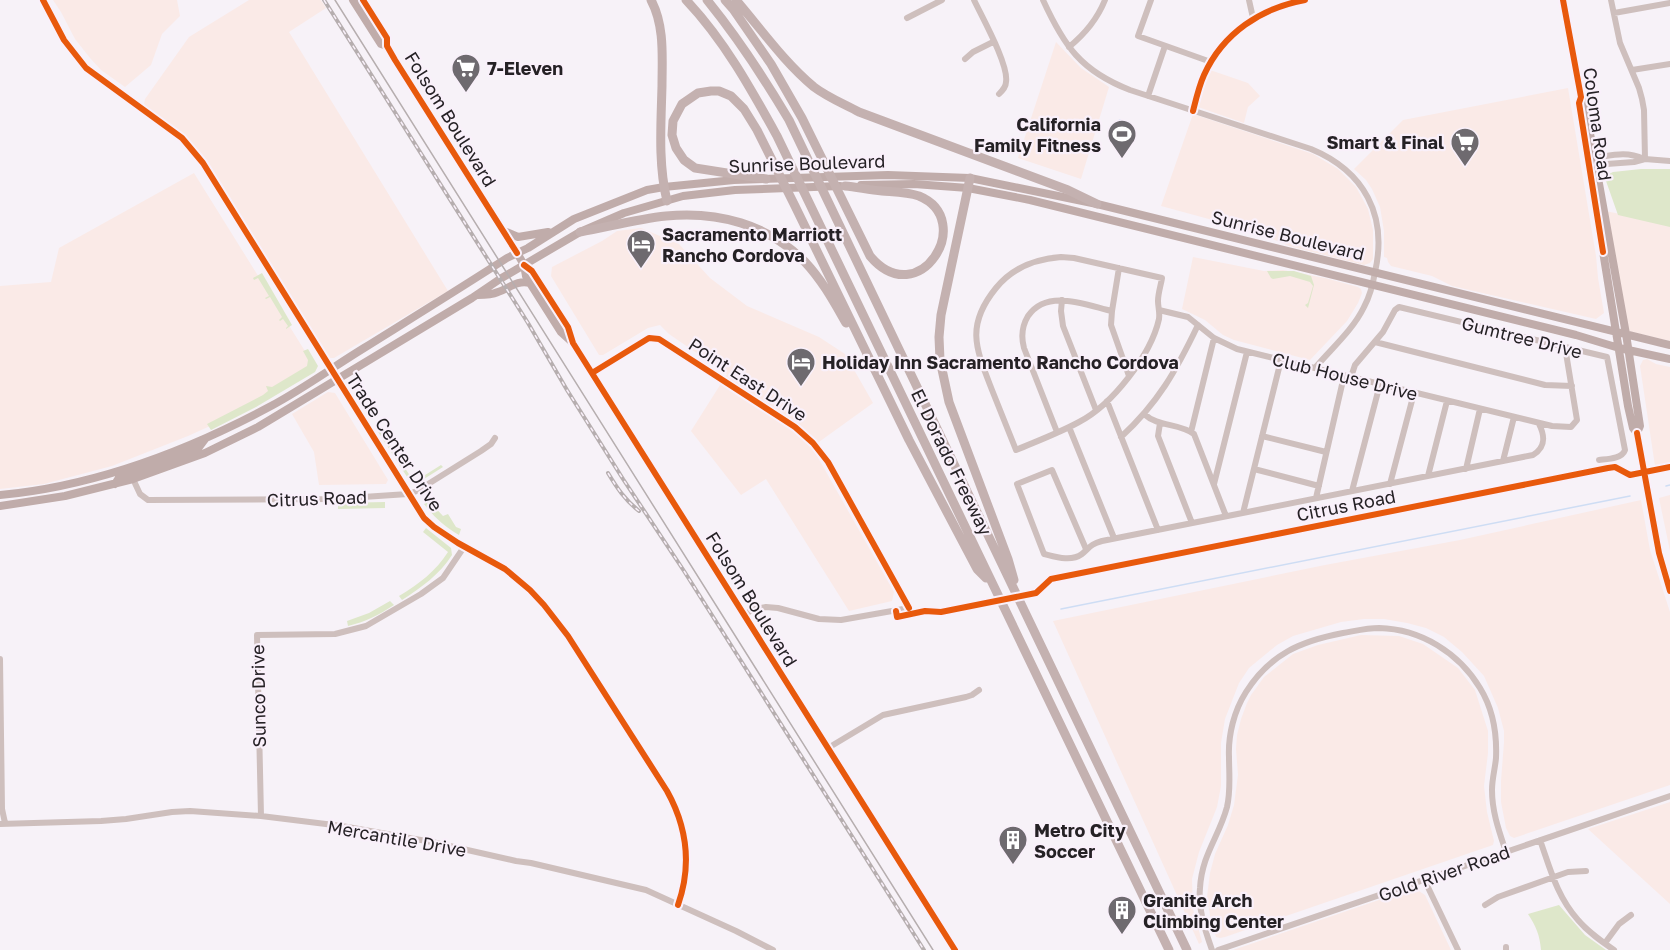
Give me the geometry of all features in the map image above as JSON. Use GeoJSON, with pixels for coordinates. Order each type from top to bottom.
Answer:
{"type":"FeatureCollection","features":[{"type":"Feature","properties":{"kind":"highway"},"geometry":{"type":"LineString","coordinates":[[651,0],[656,10],[663,47],[661,145],[664,187],[668,201]]}},
{"type":"Feature","properties":{"kind":"highway","name":"El Dorado Freeway"},"geometry":{"type":"LineString","coordinates":[[686,0],[713,33],[745,79],[777,136],[1169,950]]}},
{"type":"Feature","properties":{"kind":"highway","name":"El Dorado Freeway"},"geometry":{"type":"LineString","coordinates":[[706,0],[760,70],[789,120],[1013,584]]}},
{"type":"Feature","properties":{"kind":"highway"},"geometry":{"type":"LineString","coordinates":[[724,0],[733,9],[771,64],[797,109],[870,256],[887,271],[903,274],[923,268],[935,257],[941,247],[943,232],[939,215],[930,204],[920,196],[844,181]]}},
{"type":"Feature","properties":{"kind":"highway"},"geometry":{"type":"LineString","coordinates":[[736,0],[786,60],[814,87],[828,96],[859,112],[1058,186],[1097,204]]}},
{"type":"Feature","properties":{"kind":"highway"},"geometry":{"type":"LineString","coordinates":[[768,183],[695,168],[684,160],[676,148],[672,135],[673,121],[682,104],[698,93],[711,91],[731,96],[743,107],[758,130],[909,440],[977,569],[993,587]]}},
{"type":"Feature","properties":{"kind":"highway"},"geometry":{"type":"LineString","coordinates":[[970,178],[941,315],[940,360],[949,402],[1008,559],[1017,597],[1187,950]]}},
{"type":"Feature","properties":{"kind":"highway"},"geometry":{"type":"LineString","coordinates":[[580,232],[665,216],[696,215],[727,218],[755,227],[781,242],[805,263],[826,290],[879,379]]}},
{"type":"Feature","properties":{"kind":"main road","name":"Folsom Boulevard"},"geometry":{"type":"LineString","coordinates":[[353,0],[381,44],[387,46]]}},
{"type":"Feature","properties":{"kind":"main road","name":"Folsom Boulevard"},"geometry":{"type":"LineString","coordinates":[[363,0],[387,38],[387,46],[517,253],[530,283],[561,332],[573,343]]}},
{"type":"Feature","properties":{"kind":"main road","name":"Coloma Road"},"geometry":{"type":"LineString","coordinates":[[1563,0],[1581,97],[1579,103],[1593,162],[1626,334],[1640,426],[1637,433]]}},
{"type":"Feature","properties":{"kind":"main road","name":"Coloma Road"},"geometry":{"type":"LineString","coordinates":[[1593,162],[1612,308],[1628,406],[1633,428],[1637,433],[1659,553],[1670,591]]}},
{"type":"Feature","properties":{"kind":"main road","name":"Sunrise Boulevard"},"geometry":{"type":"LineString","coordinates":[[0,495],[85,480],[154,459],[205,439],[273,405],[574,219],[647,190],[724,181],[768,183],[844,181],[913,175],[970,178],[1097,204],[1670,345]]}},
{"type":"Feature","properties":{"kind":"main road","name":"Sunrise Boulevard"},"geometry":{"type":"LineString","coordinates":[[844,181],[968,188],[1030,200],[1576,335],[1618,348],[1670,358]]}},
{"type":"Feature","properties":{"kind":"main road","name":"Sunrise Boulevard"},"geometry":{"type":"LineString","coordinates":[[0,505],[65,496],[115,484],[205,453],[258,427],[580,232],[624,213],[683,196],[735,190],[768,183]]}},
{"type":"Feature","properties":{"kind":"main road"},"geometry":{"type":"LineString","coordinates":[[504,231],[518,237],[525,237],[552,231]]}},
{"type":"Feature","properties":{"kind":"main road","name":"Folsom Boulevard"},"geometry":{"type":"LineString","coordinates":[[524,265],[532,271],[568,327],[573,343],[955,950]]}},
{"type":"Feature","properties":{"kind":"main road"},"geometry":{"type":"LineString","coordinates":[[476,296],[492,294],[517,282],[530,283]]}},
{"type":"Feature","properties":{"kind":"main road"},"geometry":{"type":"LineString","coordinates":[[1599,327],[1607,320],[1612,308]]}},
{"type":"Feature","properties":{"kind":"main road"},"geometry":{"type":"LineString","coordinates":[[1631,373],[1637,360],[1645,353]]}},
{"type":"Feature","properties":{"kind":"main road"},"geometry":{"type":"LineString","coordinates":[[133,479],[137,471],[199,447],[205,439]]}},
{"type":"Feature","properties":{"kind":"main road"},"geometry":{"type":"LineString","coordinates":[[115,484],[120,476],[132,470],[131,466]]}},
{"type":"Feature","properties":{"kind":"main road"},"geometry":{"type":"LineString","coordinates":[[0,505],[14,498],[17,493]]}},
{"type":"Feature","properties":{"kind":"street","name":"Trade Center Drive"},"geometry":{"type":"LineString","coordinates":[[43,0],[64,40],[86,68],[182,138],[203,163],[420,513],[429,523],[464,547],[505,569],[530,590],[568,636],[667,791],[681,821],[686,847],[685,879],[678,904]]}},
{"type":"Feature","properties":{"kind":"street"},"geometry":{"type":"LineString","coordinates":[[907,18],[942,0]]}},
{"type":"Feature","properties":{"kind":"street"},"geometry":{"type":"LineString","coordinates":[[974,0],[1004,67],[1006,85],[999,94]]}},
{"type":"Feature","properties":{"kind":"street"},"geometry":{"type":"LineString","coordinates":[[1043,0],[1059,34],[1068,47],[1086,66],[1102,78],[1130,90],[1328,156],[1347,170],[1363,187],[1377,224],[1379,251],[1372,284],[1367,301],[1357,319],[1315,368]]}},
{"type":"Feature","properties":{"kind":"street"},"geometry":{"type":"LineString","coordinates":[[1068,47],[1087,31],[1105,0]]}},
{"type":"Feature","properties":{"kind":"street"},"geometry":{"type":"LineString","coordinates":[[1151,0],[1138,36],[1211,62]]}},
{"type":"Feature","properties":{"kind":"street"},"geometry":{"type":"LineString","coordinates":[[1249,0],[1253,18]]}},
{"type":"Feature","properties":{"kind":"street"},"geometry":{"type":"LineString","coordinates":[[1193,111],[1201,83],[1211,62],[1230,36],[1253,18],[1274,8],[1305,0]]}},
{"type":"Feature","properties":{"kind":"street"},"geometry":{"type":"LineString","coordinates":[[1611,0],[1620,43],[1642,99],[1645,159]]}},
{"type":"Feature","properties":{"kind":"street"},"geometry":{"type":"LineString","coordinates":[[1614,13],[1670,3]]}},
{"type":"Feature","properties":{"kind":"street"},"geometry":{"type":"LineString","coordinates":[[965,59],[973,52],[993,42]]}},
{"type":"Feature","properties":{"kind":"street"},"geometry":{"type":"LineString","coordinates":[[1148,96],[1165,46]]}},
{"type":"Feature","properties":{"kind":"street"},"geometry":{"type":"LineString","coordinates":[[1632,70],[1670,64]]}},
{"type":"Feature","properties":{"kind":"street"},"geometry":{"type":"LineString","coordinates":[[1593,162],[1626,154],[1645,159],[1670,161]]}},
{"type":"Feature","properties":{"kind":"street"},"geometry":{"type":"LineString","coordinates":[[1074,258],[1119,268],[1162,278],[1158,300],[1159,320],[1148,345],[1129,376],[1096,410],[1080,422],[1016,450],[977,350],[976,329],[981,309],[1004,279],[1017,269],[1039,260],[1074,258]]}},
{"type":"Feature","properties":{"kind":"street"},"geometry":{"type":"LineString","coordinates":[[1119,268],[1111,325],[1129,376]]}},
{"type":"Feature","properties":{"kind":"street"},"geometry":{"type":"LineString","coordinates":[[1057,432],[1024,348],[1022,337],[1025,323],[1032,312],[1044,303],[1062,300],[1112,311]]}},
{"type":"Feature","properties":{"kind":"street"},"geometry":{"type":"LineString","coordinates":[[1062,300],[1061,311],[1064,326],[1096,410]]}},
{"type":"Feature","properties":{"kind":"street","name":"Gumtree Drive"},"geometry":{"type":"LineString","coordinates":[[1316,498],[1326,452],[1348,376],[1388,324],[1395,310],[1401,307],[1607,357],[1625,450],[1620,456],[1599,460]]}},
{"type":"Feature","properties":{"kind":"street","name":"Club House Drive"},"geometry":{"type":"LineString","coordinates":[[1159,310],[1188,317],[1214,338],[1247,352],[1539,424],[1569,427],[1575,424],[1577,418],[1572,387]]}},
{"type":"Feature","properties":{"kind":"street"},"geometry":{"type":"LineString","coordinates":[[1121,437],[1144,414],[1171,379],[1198,325]]}},
{"type":"Feature","properties":{"kind":"street","name":"Point East Drive"},"geometry":{"type":"LineString","coordinates":[[592,373],[649,338],[658,339],[795,427],[813,442],[828,462],[909,608],[841,620],[819,619],[766,607],[752,610],[744,615]]}},
{"type":"Feature","properties":{"kind":"street"},"geometry":{"type":"LineString","coordinates":[[1191,432],[1214,338]]}},
{"type":"Feature","properties":{"kind":"street"},"geometry":{"type":"LineString","coordinates":[[1375,342],[1545,385],[1572,387],[1565,347]]}},
{"type":"Feature","properties":{"kind":"street"},"geometry":{"type":"LineString","coordinates":[[1214,484],[1247,352]]}},
{"type":"Feature","properties":{"kind":"street"},"geometry":{"type":"LineString","coordinates":[[1243,513],[1281,360]]}},
{"type":"Feature","properties":{"kind":"street"},"geometry":{"type":"LineString","coordinates":[[1352,491],[1380,384]]}},
{"type":"Feature","properties":{"kind":"street"},"geometry":{"type":"LineString","coordinates":[[1390,484],[1414,393]]}},
{"type":"Feature","properties":{"kind":"street"},"geometry":{"type":"LineString","coordinates":[[1107,401],[1158,530]]}},
{"type":"Feature","properties":{"kind":"street"},"geometry":{"type":"LineString","coordinates":[[1428,476],[1447,401]]}},
{"type":"Feature","properties":{"kind":"street"},"geometry":{"type":"LineString","coordinates":[[1466,469],[1480,409]]}},
{"type":"Feature","properties":{"kind":"street"},"geometry":{"type":"LineString","coordinates":[[1144,414],[1152,421],[1191,432],[1196,438],[1227,516]]}},
{"type":"Feature","properties":{"kind":"street"},"geometry":{"type":"LineString","coordinates":[[1503,461],[1514,417]]}},
{"type":"Feature","properties":{"kind":"street"},"geometry":{"type":"LineString","coordinates":[[1160,423],[1158,436],[1192,523]]}},
{"type":"Feature","properties":{"kind":"street"},"geometry":{"type":"LineString","coordinates":[[1086,549],[1052,470],[1017,484],[1044,554],[1062,559],[1080,555],[1096,542],[1114,538],[1533,455],[1540,449],[1544,438],[1539,424]]}},
{"type":"Feature","properties":{"kind":"street"},"geometry":{"type":"LineString","coordinates":[[1070,427],[1114,538]]}},
{"type":"Feature","properties":{"kind":"street"},"geometry":{"type":"LineString","coordinates":[[1262,436],[1326,452]]}},
{"type":"Feature","properties":{"kind":"street","name":"Citrus Road"},"geometry":{"type":"LineString","coordinates":[[133,479],[140,494],[148,500],[333,499],[408,494],[417,491],[481,451],[495,438]]}},
{"type":"Feature","properties":{"kind":"street"},"geometry":{"type":"LineString","coordinates":[[1254,469],[1318,486]]}},
{"type":"Feature","properties":{"kind":"street","name":"Sunco Drive"},"geometry":{"type":"LineString","coordinates":[[261,816],[257,636],[334,634],[366,626],[422,594],[443,578],[464,547]]}},
{"type":"Feature","properties":{"kind":"street"},"geometry":{"type":"LineString","coordinates":[[1212,950],[1200,906],[1201,877],[1205,858],[1227,806],[1230,785],[1229,743],[1234,719],[1246,692],[1263,670],[1289,650],[1310,640],[1363,629],[1380,628],[1400,631],[1433,643],[1462,664],[1482,692],[1493,721],[1496,750],[1492,788],[1493,802],[1495,818],[1506,852]]}},
{"type":"Feature","properties":{"kind":"street"},"geometry":{"type":"LineString","coordinates":[[0,659],[3,824]]}},
{"type":"Feature","properties":{"kind":"street"},"geometry":{"type":"LineString","coordinates":[[828,748],[883,715],[969,696],[979,690]]}},
{"type":"Feature","properties":{"kind":"street","name":"Gold River Road"},"geometry":{"type":"LineString","coordinates":[[1218,950],[1670,796]]}},
{"type":"Feature","properties":{"kind":"street","name":"Mercantile Drive"},"geometry":{"type":"LineString","coordinates":[[3,824],[101,821],[190,811],[261,816],[342,826],[432,842],[629,885],[678,904],[772,950]]}},
{"type":"Feature","properties":{"kind":"street"},"geometry":{"type":"LineString","coordinates":[[1540,840],[1558,892],[1570,911],[1587,930],[1614,950]]}},
{"type":"Feature","properties":{"kind":"street"},"geometry":{"type":"LineString","coordinates":[[1485,905],[1498,897],[1571,871],[1586,871]]}},
{"type":"Feature","properties":{"kind":"street"},"geometry":{"type":"LineString","coordinates":[[1424,879],[1458,950]]}},
{"type":"Feature","properties":{"kind":"street"},"geometry":{"type":"LineString","coordinates":[[1605,943],[1619,924],[1631,915]]}},
{"type":"Feature","properties":{"kind":"shaded area"},"geometry":{"type":"Polygon","coordinates":[[[53,0],[177,0],[180,16],[162,34],[151,65],[125,87],[101,70],[90,58],[75,39],[53,0]]]}},
{"type":"Feature","properties":{"kind":"shaded area"},"geometry":{"type":"Polygon","coordinates":[[[249,0],[321,0],[326,8],[289,32],[448,291],[334,358],[330,358],[304,319],[206,163],[188,139],[144,104],[145,99],[189,37],[249,0]]]}},
{"type":"Feature","properties":{"kind":"shaded area"},"geometry":{"type":"Polygon","coordinates":[[[1056,42],[1081,68],[1109,87],[1081,179],[1018,158],[1056,42]]]}},
{"type":"Feature","properties":{"kind":"shaded area"},"geometry":{"type":"Polygon","coordinates":[[[1210,70],[1248,83],[1260,96],[1248,107],[1244,123],[1198,107],[1210,70]]]}},
{"type":"Feature","properties":{"kind":"shaded area"},"geometry":{"type":"Polygon","coordinates":[[[1568,88],[1604,313],[1596,319],[1452,286],[1432,276],[1391,266],[1384,257],[1384,231],[1380,207],[1366,180],[1354,169],[1403,120],[1568,88]]]}},
{"type":"Feature","properties":{"kind":"shaded area"},"geometry":{"type":"Polygon","coordinates":[[[1193,114],[1313,154],[1338,169],[1356,187],[1368,209],[1373,230],[1373,259],[1370,263],[1364,265],[1289,246],[1253,231],[1161,206],[1193,114]]]}},
{"type":"Feature","properties":{"kind":"shaded area"},"geometry":{"type":"Polygon","coordinates":[[[194,173],[313,364],[259,404],[188,436],[112,466],[44,484],[0,489],[0,286],[51,282],[59,248],[194,173]]]}},
{"type":"Feature","properties":{"kind":"shaded area"},"geometry":{"type":"Polygon","coordinates":[[[1606,211],[1670,225],[1670,341],[1628,331],[1606,211]]]}},
{"type":"Feature","properties":{"kind":"shaded area"},"geometry":{"type":"Polygon","coordinates":[[[641,228],[679,244],[710,278],[747,306],[819,337],[845,354],[873,403],[812,447],[894,592],[892,601],[849,611],[766,479],[741,495],[691,431],[727,374],[669,334],[660,325],[648,328],[603,355],[599,355],[551,276],[552,267],[617,231],[641,228]]]}},
{"type":"Feature","properties":{"kind":"shaded area"},"geometry":{"type":"Polygon","coordinates":[[[1193,257],[1264,271],[1283,270],[1325,278],[1358,287],[1362,293],[1347,321],[1310,360],[1234,340],[1223,335],[1205,320],[1182,309],[1193,257]]]}},
{"type":"Feature","properties":{"kind":"shaded area"},"geometry":{"type":"Polygon","coordinates":[[[1647,359],[1670,367],[1670,462],[1655,466],[1640,366],[1643,360],[1647,359]]]}},
{"type":"Feature","properties":{"kind":"shaded area"},"geometry":{"type":"Polygon","coordinates":[[[328,392],[335,393],[388,480],[386,484],[319,485],[314,452],[292,414],[328,392]]]}},
{"type":"Feature","properties":{"kind":"shaded area"},"geometry":{"type":"Polygon","coordinates":[[[1670,495],[1670,551],[1659,498],[1670,495]]]}},
{"type":"Feature","properties":{"kind":"shaded area"},"geometry":{"type":"Polygon","coordinates":[[[1641,500],[1650,550],[1670,612],[1670,785],[1514,838],[1510,836],[1506,828],[1501,802],[1504,731],[1498,708],[1484,676],[1462,652],[1444,637],[1426,628],[1384,619],[1341,622],[1293,636],[1277,645],[1249,668],[1239,683],[1225,719],[1221,743],[1221,786],[1217,807],[1199,852],[1192,879],[1193,909],[1202,942],[1199,944],[1053,621],[1325,565],[1460,540],[1641,500]]]}},
{"type":"Feature","properties":{"kind":"shaded area"},"geometry":{"type":"Polygon","coordinates":[[[1361,635],[1399,636],[1423,644],[1458,668],[1475,690],[1488,731],[1484,786],[1493,845],[1225,937],[1216,937],[1207,897],[1210,873],[1234,805],[1238,775],[1237,735],[1247,703],[1264,677],[1293,654],[1318,645],[1361,635]]]}},
{"type":"Feature","properties":{"kind":"shaded area"},"geometry":{"type":"Polygon","coordinates":[[[1670,802],[1670,904],[1588,829],[1670,802]]]}},
{"type":"Feature","properties":{"kind":"shaded area"},"geometry":{"type":"Polygon","coordinates":[[[1416,889],[1425,895],[1451,950],[1233,950],[1416,889]]]}},
{"type":"Feature","properties":{"kind":"green space"},"geometry":{"type":"Polygon","coordinates":[[[1670,169],[1670,227],[1618,215],[1606,181],[1607,175],[1613,172],[1670,169]]]}},
{"type":"Feature","properties":{"kind":"green space"},"geometry":{"type":"Polygon","coordinates":[[[1267,271],[1294,271],[1311,276],[1314,285],[1308,308],[1305,305],[1308,303],[1313,286],[1310,282],[1290,276],[1273,279],[1267,271]]]}},
{"type":"Feature","properties":{"kind":"green space"},"geometry":{"type":"Polygon","coordinates":[[[262,273],[292,325],[286,329],[288,326],[283,319],[279,320],[282,317],[270,297],[265,298],[269,296],[258,278],[254,280],[253,278],[262,273]]]}},
{"type":"Feature","properties":{"kind":"green space"},"geometry":{"type":"Polygon","coordinates":[[[308,349],[318,366],[315,372],[256,407],[211,430],[207,424],[263,395],[268,391],[266,386],[272,387],[307,366],[308,360],[303,351],[308,349]]]}},
{"type":"Feature","properties":{"kind":"green space"},"geometry":{"type":"Polygon","coordinates":[[[377,425],[414,482],[441,465],[443,467],[416,484],[411,483],[375,427],[377,425]]]}},
{"type":"Feature","properties":{"kind":"green space"},"geometry":{"type":"Polygon","coordinates":[[[429,501],[443,516],[448,514],[456,527],[461,529],[459,535],[444,525],[424,504],[429,501]]]}},
{"type":"Feature","properties":{"kind":"green space"},"geometry":{"type":"Polygon","coordinates":[[[385,502],[385,508],[338,509],[338,503],[385,502]]]}},
{"type":"Feature","properties":{"kind":"green space"},"geometry":{"type":"Polygon","coordinates":[[[426,528],[451,548],[452,555],[430,580],[402,600],[399,596],[426,577],[448,552],[423,532],[426,528]]]}},
{"type":"Feature","properties":{"kind":"green space"},"geometry":{"type":"Polygon","coordinates":[[[390,601],[394,605],[383,612],[348,626],[347,621],[369,613],[390,601]]]}},
{"type":"Feature","properties":{"kind":"green space"},"geometry":{"type":"Polygon","coordinates":[[[1559,905],[1585,935],[1606,950],[1541,950],[1537,931],[1528,914],[1559,905]]]}},
{"type":"Feature","properties":{"kind":"water"},"geometry":{"type":"Polygon","coordinates":[[[1119,119],[1128,122],[1121,145],[1110,142],[1114,138],[1119,119]]]}},
{"type":"Feature","properties":{"kind":"waterway"},"geometry":{"type":"LineString","coordinates":[[1666,486],[1670,485]]}},
{"type":"Feature","properties":{"kind":"waterway"},"geometry":{"type":"LineString","coordinates":[[1061,609],[1630,496]]}},
{"type":"Feature","properties":{"kind":"tram line"},"geometry":{"type":"LineString","coordinates":[[335,0],[933,950]]}},
{"type":"Feature","properties":{"kind":"railway"},"geometry":{"type":"LineString","coordinates":[[324,0],[528,323],[623,479],[684,571],[924,950]]}},
{"type":"Feature","properties":{"kind":"railway"},"geometry":{"type":"LineString","coordinates":[[608,473],[630,503],[639,511]]}},
{"type":"Feature","properties":{"kind":"cycle path"},"geometry":{"type":"LineString","coordinates":[[43,0],[64,40],[86,68],[182,138],[203,163],[424,518],[458,543],[505,569],[530,590],[568,636],[674,805],[683,832],[686,861],[678,905]]}},
{"type":"Feature","properties":{"kind":"cycle path"},"geometry":{"type":"LineString","coordinates":[[363,0],[387,38],[387,46],[395,60],[517,253]]}},
{"type":"Feature","properties":{"kind":"cycle path"},"geometry":{"type":"LineString","coordinates":[[1193,111],[1204,75],[1212,60],[1233,35],[1245,25],[1273,9],[1305,0]]}},
{"type":"Feature","properties":{"kind":"cycle path"},"geometry":{"type":"LineString","coordinates":[[1563,0],[1581,97],[1579,103],[1603,252]]}},
{"type":"Feature","properties":{"kind":"cycle path"},"geometry":{"type":"LineString","coordinates":[[524,265],[532,271],[568,327],[573,343],[955,950]]}},
{"type":"Feature","properties":{"kind":"cycle path"},"geometry":{"type":"LineString","coordinates":[[592,373],[649,338],[659,339],[795,427],[813,443],[828,462],[909,608]]}},
{"type":"Feature","properties":{"kind":"cycle path"},"geometry":{"type":"LineString","coordinates":[[1637,433],[1659,553],[1670,591]]}},
{"type":"Feature","properties":{"kind":"cycle path"},"geometry":{"type":"LineString","coordinates":[[896,611],[897,617],[925,611],[941,612],[1036,593],[1051,579],[1608,468],[1615,467],[1630,475],[1670,467]]}},
{"type":"Feature","properties":{"kind":"place","name":"7-Eleven"},"geometry":{"type":"Point","coordinates":[466,94]}},
{"type":"Feature","properties":{"kind":"place","name":"California Family Fitness"},"geometry":{"type":"Point","coordinates":[1122,160]}},
{"type":"Feature","properties":{"kind":"place","name":"Smart & Final"},"geometry":{"type":"Point","coordinates":[1465,168]}},
{"type":"Feature","properties":{"kind":"place","name":"Sacramento Marriott Rancho Cordova"},"geometry":{"type":"Point","coordinates":[641,270]}},
{"type":"Feature","properties":{"kind":"place","name":"Holiday Inn Sacramento Rancho Cordova"},"geometry":{"type":"Point","coordinates":[801,388]}},
{"type":"Feature","properties":{"kind":"place","name":"Metro City Soccer"},"geometry":{"type":"Point","coordinates":[1013,866]}},
{"type":"Feature","properties":{"kind":"place","name":"Granite Arch Climbing Center"},"geometry":{"type":"Point","coordinates":[1122,936]}}]}
